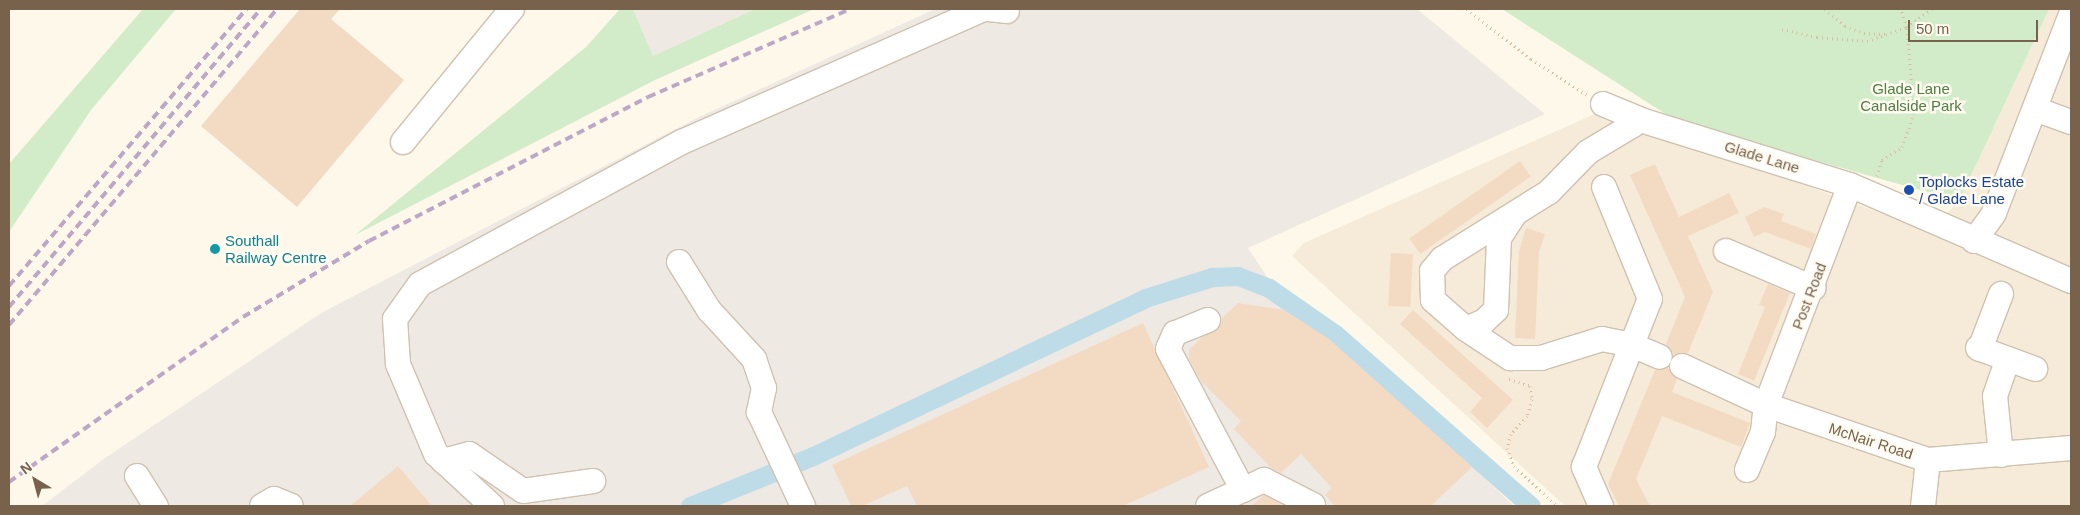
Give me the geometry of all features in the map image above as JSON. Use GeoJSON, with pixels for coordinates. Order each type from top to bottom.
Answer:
{"type":"FeatureCollection","features":[{"type":"Feature","properties":{"kind":"street"},"geometry":{"type":"LineString","coordinates":[[403,142],[512,9]]}},
{"type":"Feature","properties":{"kind":"street"},"geometry":{"type":"LineString","coordinates":[[492,506],[436,454],[398,364],[395,319],[420,284],[682,142],[993,9]]}},
{"type":"Feature","properties":{"kind":"street"},"geometry":{"type":"LineString","coordinates":[[1974,241],[1994,213],[2071,14]]}},
{"type":"Feature","properties":{"kind":"street","name":"Glade Lane"},"geometry":{"type":"LineString","coordinates":[[1603,104],[1636,118],[1843,183],[1974,241],[2071,281]]}},
{"type":"Feature","properties":{"kind":"street"},"geometry":{"type":"LineString","coordinates":[[2035,109],[2071,122]]}},
{"type":"Feature","properties":{"kind":"street"},"geometry":{"type":"LineString","coordinates":[[1636,118],[1633,125],[1588,152],[1549,192],[1442,259],[1432,271],[1433,300],[1466,329],[1501,354],[1510,358],[1540,358],[1602,339],[1632,345],[1660,357]]}},
{"type":"Feature","properties":{"kind":"street","name":"Post Road"},"geometry":{"type":"LineString","coordinates":[[1747,470],[1763,432],[1766,405],[1813,288],[1843,183]]}},
{"type":"Feature","properties":{"kind":"street"},"geometry":{"type":"LineString","coordinates":[[1601,506],[1584,467],[1650,299],[1604,187]]}},
{"type":"Feature","properties":{"kind":"street"},"geometry":{"type":"LineString","coordinates":[[1501,354],[1494,337],[1499,238],[1514,215]]}},
{"type":"Feature","properties":{"kind":"street"},"geometry":{"type":"LineString","coordinates":[[1726,251],[1813,288]]}},
{"type":"Feature","properties":{"kind":"street"},"geometry":{"type":"LineString","coordinates":[[680,262],[710,310],[754,359],[764,388],[759,412],[799,502]]}},
{"type":"Feature","properties":{"kind":"street"},"geometry":{"type":"LineString","coordinates":[[2001,294],[1979,349],[2034,369]]}},
{"type":"Feature","properties":{"kind":"street"},"geometry":{"type":"LineString","coordinates":[[1466,329],[1483,322],[1496,310]]}},
{"type":"Feature","properties":{"kind":"street"},"geometry":{"type":"LineString","coordinates":[[1208,320],[1175,333],[1168,349],[1243,490]]}},
{"type":"Feature","properties":{"kind":"street"},"geometry":{"type":"LineString","coordinates":[[2001,455],[1996,396],[2008,359]]}},
{"type":"Feature","properties":{"kind":"street","name":"McNair Road"},"geometry":{"type":"LineString","coordinates":[[1682,366],[1766,405],[1928,460],[2071,448]]}},
{"type":"Feature","properties":{"kind":"street"},"geometry":{"type":"LineString","coordinates":[[443,461],[469,454],[523,491],[593,481]]}},
{"type":"Feature","properties":{"kind":"street"},"geometry":{"type":"LineString","coordinates":[[1923,506],[1928,460]]}},
{"type":"Feature","properties":{"kind":"street"},"geometry":{"type":"LineString","coordinates":[[138,476],[156,506]]}},
{"type":"Feature","properties":{"kind":"street"},"geometry":{"type":"LineString","coordinates":[[1208,506],[1264,480],[1313,505]]}},
{"type":"Feature","properties":{"kind":"street"},"geometry":{"type":"LineString","coordinates":[[262,506],[274,499],[291,506]]}},
{"type":"Feature","properties":{"kind":"path"},"geometry":{"type":"LineString","coordinates":[[1467,9],[1531,59],[1603,104]]}},
{"type":"Feature","properties":{"kind":"path"},"geometry":{"type":"LineString","coordinates":[[1825,9],[1845,26],[1864,33],[1886,35]]}},
{"type":"Feature","properties":{"kind":"path"},"geometry":{"type":"LineString","coordinates":[[1843,183],[1902,147],[1914,114],[1907,28],[1901,9]]}},
{"type":"Feature","properties":{"kind":"path"},"geometry":{"type":"LineString","coordinates":[[1782,29],[1817,37],[1867,41],[1907,28],[1932,9]]}},
{"type":"Feature","properties":{"kind":"path"},"geometry":{"type":"LineString","coordinates":[[1530,386],[1530,408],[1511,434],[1507,448],[1514,466],[1557,506]]}},
{"type":"Feature","properties":{"kind":"shaded area"},"geometry":{"type":"Polygon","coordinates":[[[633,9],[755,9],[653,56],[633,9]]]}},
{"type":"Feature","properties":{"kind":"shaded area"},"geometry":{"type":"Polygon","coordinates":[[[935,9],[1417,9],[1545,114],[1248,248],[1287,307],[1341,343],[1514,506],[42,506],[105,458],[321,313],[699,117],[935,9]]]}},
{"type":"Feature","properties":{"kind":"shaded area"},"geometry":{"type":"Polygon","coordinates":[[[2049,9],[2071,9],[2071,506],[1565,506],[1292,256],[1304,243],[1597,113],[1681,140],[1930,231],[1959,201],[2049,9]]]}},
{"type":"Feature","properties":{"kind":"green space"},"geometry":{"type":"Polygon","coordinates":[[[143,9],[176,9],[91,110],[9,232],[9,164],[143,9]]]}},
{"type":"Feature","properties":{"kind":"green space"},"geometry":{"type":"Polygon","coordinates":[[[620,9],[633,9],[653,56],[755,9],[814,9],[655,80],[355,235],[586,47],[620,9]]]}},
{"type":"Feature","properties":{"kind":"green space","name":"Glade Lane Canalside Park"},"geometry":{"type":"Polygon","coordinates":[[[1502,9],[2049,9],[1959,201],[1678,122],[1502,9]]]}},
{"type":"Feature","properties":{"kind":"building"},"geometry":{"type":"Polygon","coordinates":[[[300,9],[340,9],[331,19],[404,80],[297,207],[201,126],[300,9]]]}},
{"type":"Feature","properties":{"kind":"building"},"geometry":{"type":"Polygon","coordinates":[[[1520,161],[1531,177],[1420,254],[1409,238],[1520,161]]]}},
{"type":"Feature","properties":{"kind":"building"},"geometry":{"type":"Polygon","coordinates":[[[1655,164],[1679,217],[1729,193],[1739,213],[1688,236],[1713,292],[1688,353],[1674,355],[1666,344],[1685,297],[1630,175],[1655,164]]]}},
{"type":"Feature","properties":{"kind":"building"},"geometry":{"type":"Polygon","coordinates":[[[1764,207],[1784,214],[1781,221],[1816,234],[1811,249],[1765,232],[1754,237],[1745,217],[1764,207]]]}},
{"type":"Feature","properties":{"kind":"building"},"geometry":{"type":"Polygon","coordinates":[[[1526,228],[1545,234],[1539,252],[1535,339],[1515,338],[1519,251],[1526,228]]]}},
{"type":"Feature","properties":{"kind":"building"},"geometry":{"type":"Polygon","coordinates":[[[1391,253],[1413,254],[1410,307],[1388,306],[1391,253]]]}},
{"type":"Feature","properties":{"kind":"building"},"geometry":{"type":"Polygon","coordinates":[[[1768,284],[1790,293],[1754,381],[1738,374],[1765,307],[1759,305],[1768,284]]]}},
{"type":"Feature","properties":{"kind":"building"},"geometry":{"type":"Polygon","coordinates":[[[1238,303],[1284,310],[1329,339],[1472,467],[1431,506],[1335,506],[1325,495],[1332,488],[1301,454],[1281,473],[1271,468],[1234,429],[1241,421],[1201,381],[1189,359],[1189,350],[1202,337],[1218,329],[1221,319],[1238,303]]]}},
{"type":"Feature","properties":{"kind":"building"},"geometry":{"type":"Polygon","coordinates":[[[1413,310],[1513,400],[1487,428],[1470,412],[1482,398],[1400,324],[1413,310]]]}},
{"type":"Feature","properties":{"kind":"building"},"geometry":{"type":"Polygon","coordinates":[[[1143,323],[1209,467],[1123,506],[917,506],[907,486],[862,506],[851,506],[832,465],[1143,323]]]}},
{"type":"Feature","properties":{"kind":"building"},"geometry":{"type":"Polygon","coordinates":[[[1668,368],[1677,379],[1672,392],[1750,423],[1741,447],[1662,416],[1636,479],[1650,506],[1619,506],[1608,484],[1655,370],[1668,368]]]}},
{"type":"Feature","properties":{"kind":"building"},"geometry":{"type":"Polygon","coordinates":[[[398,466],[432,506],[350,506],[398,466]]]}},
{"type":"Feature","properties":{"kind":"building"},"geometry":{"type":"Polygon","coordinates":[[[1264,495],[1282,505],[1284,506],[1251,506],[1264,495]]]}},
{"type":"Feature","properties":{"kind":"waterway"},"geometry":{"type":"LineString","coordinates":[[690,506],[813,456],[1145,298],[1212,277],[1238,276],[1269,288],[1335,334],[1531,506]]}},
{"type":"Feature","properties":{"kind":"railway"},"geometry":{"type":"LineString","coordinates":[[9,286],[246,9]]}},
{"type":"Feature","properties":{"kind":"railway"},"geometry":{"type":"LineString","coordinates":[[9,307],[261,9]]}},
{"type":"Feature","properties":{"kind":"railway"},"geometry":{"type":"LineString","coordinates":[[9,325],[277,9]]}},
{"type":"Feature","properties":{"kind":"railway"},"geometry":{"type":"LineString","coordinates":[[9,482],[243,317],[369,241],[648,97],[850,9]]}},
{"type":"Feature","properties":{"kind":"place","name":"Toplocks Estate / Glade Lane"},"geometry":{"type":"Point","coordinates":[1909,190]}},
{"type":"Feature","properties":{"kind":"place","name":"Southall Railway Centre"},"geometry":{"type":"Point","coordinates":[215,249]}}]}
